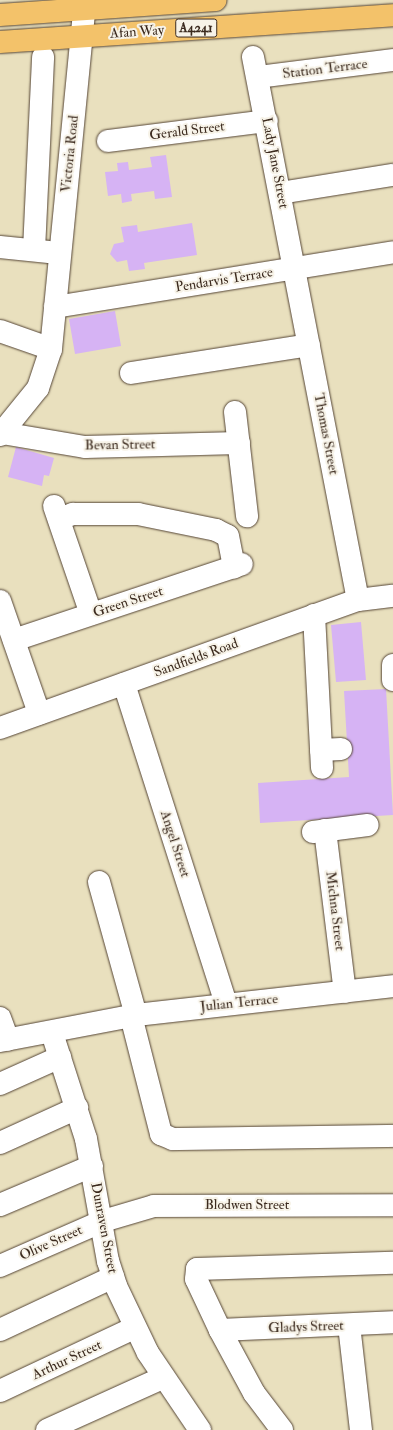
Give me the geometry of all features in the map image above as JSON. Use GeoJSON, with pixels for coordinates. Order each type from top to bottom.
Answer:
{"type":"FeatureCollection","features":[{"type":"Feature","properties":{"kind":"main road","name":"Afan Way"},"geometry":{"type":"LineString","coordinates":[[0,16],[84,4],[215,0]]}},
{"type":"Feature","properties":{"kind":"main road","name":"Afan Way"},"geometry":{"type":"LineString","coordinates":[[0,42],[82,35],[393,15]]}},
{"type":"Feature","properties":{"kind":"street","name":"Victoria Road"},"geometry":{"type":"LineString","coordinates":[[1,434],[38,388],[52,349],[84,4]]}},
{"type":"Feature","properties":{"kind":"street"},"geometry":{"type":"LineString","coordinates":[[34,250],[43,57]]}},
{"type":"Feature","properties":{"kind":"street","name":"Station Terrace"},"geometry":{"type":"LineString","coordinates":[[256,67],[393,60]]}},
{"type":"Feature","properties":{"kind":"street","name":"Lady Jane Street"},"geometry":{"type":"LineString","coordinates":[[256,67],[294,269]]}},
{"type":"Feature","properties":{"kind":"street","name":"Gerald Street"},"geometry":{"type":"LineString","coordinates":[[108,141],[267,121]]}},
{"type":"Feature","properties":{"kind":"street"},"geometry":{"type":"LineString","coordinates":[[280,193],[393,175]]}},
{"type":"Feature","properties":{"kind":"street"},"geometry":{"type":"LineString","coordinates":[[0,247],[60,252]]}},
{"type":"Feature","properties":{"kind":"street","name":"Pendarvis Terrace"},"geometry":{"type":"LineString","coordinates":[[55,307],[393,252]]}},
{"type":"Feature","properties":{"kind":"street","name":"Thomas Street"},"geometry":{"type":"LineString","coordinates":[[294,269],[358,600]]}},
{"type":"Feature","properties":{"kind":"street"},"geometry":{"type":"LineString","coordinates":[[0,331],[52,349]]}},
{"type":"Feature","properties":{"kind":"street"},"geometry":{"type":"LineString","coordinates":[[131,373],[309,345]]}},
{"type":"Feature","properties":{"kind":"street"},"geometry":{"type":"LineString","coordinates":[[235,412],[246,516]]}},
{"type":"Feature","properties":{"kind":"street","name":"Bevan Street"},"geometry":{"type":"LineString","coordinates":[[1,434],[85,447],[239,443]]}},
{"type":"Feature","properties":{"kind":"street","name":"Green Street"},"geometry":{"type":"LineString","coordinates":[[10,644],[91,614],[238,565],[228,536],[216,530],[138,514],[73,514],[57,512],[91,614]]}},
{"type":"Feature","properties":{"kind":"street","name":"Sandfields Road"},"geometry":{"type":"LineString","coordinates":[[0,728],[314,614],[358,600],[393,596]]}},
{"type":"Feature","properties":{"kind":"street"},"geometry":{"type":"LineString","coordinates":[[0,602],[10,644],[39,713]]}},
{"type":"Feature","properties":{"kind":"street"},"geometry":{"type":"LineString","coordinates":[[314,614],[328,756]]}},
{"type":"Feature","properties":{"kind":"street"},"geometry":{"type":"LineString","coordinates":[[393,665],[393,680]]}},
{"type":"Feature","properties":{"kind":"street","name":"Angel Street"},"geometry":{"type":"LineString","coordinates":[[124,684],[226,1004]]}},
{"type":"Feature","properties":{"kind":"street","name":"Michna Street"},"geometry":{"type":"LineString","coordinates":[[346,992],[319,831],[368,825]]}},
{"type":"Feature","properties":{"kind":"street"},"geometry":{"type":"LineString","coordinates":[[99,882],[134,1015],[161,1134],[173,1139],[393,1136]]}},
{"type":"Feature","properties":{"kind":"street","name":"Julian Terrace"},"geometry":{"type":"LineString","coordinates":[[4,1040],[52,1033],[134,1015],[393,986]]}},
{"type":"Feature","properties":{"kind":"street"},"geometry":{"type":"LineString","coordinates":[[0,1018],[4,1040]]}},
{"type":"Feature","properties":{"kind":"street","name":"Dunraven Street"},"geometry":{"type":"LineString","coordinates":[[52,1033],[77,1108],[92,1166],[113,1277],[134,1328],[162,1378],[200,1430]]}},
{"type":"Feature","properties":{"kind":"street"},"geometry":{"type":"LineString","coordinates":[[0,1084],[60,1057]]}},
{"type":"Feature","properties":{"kind":"street"},"geometry":{"type":"LineString","coordinates":[[0,1143],[77,1108]]}},
{"type":"Feature","properties":{"kind":"street"},"geometry":{"type":"LineString","coordinates":[[0,1205],[92,1166]]}},
{"type":"Feature","properties":{"kind":"street","name":"Blodwen Street"},"geometry":{"type":"LineString","coordinates":[[103,1221],[154,1206],[393,1205]]}},
{"type":"Feature","properties":{"kind":"street","name":"Olive Street"},"geometry":{"type":"LineString","coordinates":[[0,1266],[103,1221]]}},
{"type":"Feature","properties":{"kind":"street"},"geometry":{"type":"LineString","coordinates":[[282,1430],[254,1393],[220,1330],[196,1279],[197,1269],[393,1263]]}},
{"type":"Feature","properties":{"kind":"street"},"geometry":{"type":"LineString","coordinates":[[0,1330],[113,1277]]}},
{"type":"Feature","properties":{"kind":"street","name":"Gladys Street"},"geometry":{"type":"LineString","coordinates":[[220,1330],[393,1322]]}},
{"type":"Feature","properties":{"kind":"street"},"geometry":{"type":"LineString","coordinates":[[349,1325],[361,1430]]}},
{"type":"Feature","properties":{"kind":"street","name":"Arthur Street"},"geometry":{"type":"LineString","coordinates":[[0,1391],[134,1328]]}},
{"type":"Feature","properties":{"kind":"street"},"geometry":{"type":"LineString","coordinates":[[47,1430],[162,1378]]}},
{"type":"Feature","properties":{"kind":"building"},"geometry":{"type":"Polygon","coordinates":[[[166,155],[172,197],[155,199],[154,191],[131,194],[132,201],[122,203],[121,194],[108,196],[105,172],[118,171],[117,163],[128,162],[129,170],[152,167],[150,157],[166,155]]]}},
{"type":"Feature","properties":{"kind":"building"},"geometry":{"type":"Polygon","coordinates":[[[192,223],[197,255],[144,263],[145,269],[129,271],[127,260],[117,262],[110,254],[114,244],[124,242],[121,227],[137,225],[138,232],[192,223]]]}},
{"type":"Feature","properties":{"kind":"building"},"geometry":{"type":"Polygon","coordinates":[[[115,311],[121,346],[75,354],[69,319],[115,311]]]}},
{"type":"Feature","properties":{"kind":"building"},"geometry":{"type":"Polygon","coordinates":[[[16,447],[54,458],[49,476],[44,475],[42,486],[8,477],[16,447]]]}},
{"type":"Feature","properties":{"kind":"building"},"geometry":{"type":"Polygon","coordinates":[[[361,622],[366,680],[336,682],[331,625],[361,622]]]}},
{"type":"Feature","properties":{"kind":"building"},"geometry":{"type":"Polygon","coordinates":[[[386,689],[393,815],[260,823],[258,783],[349,777],[344,691],[386,689]]]}}]}
